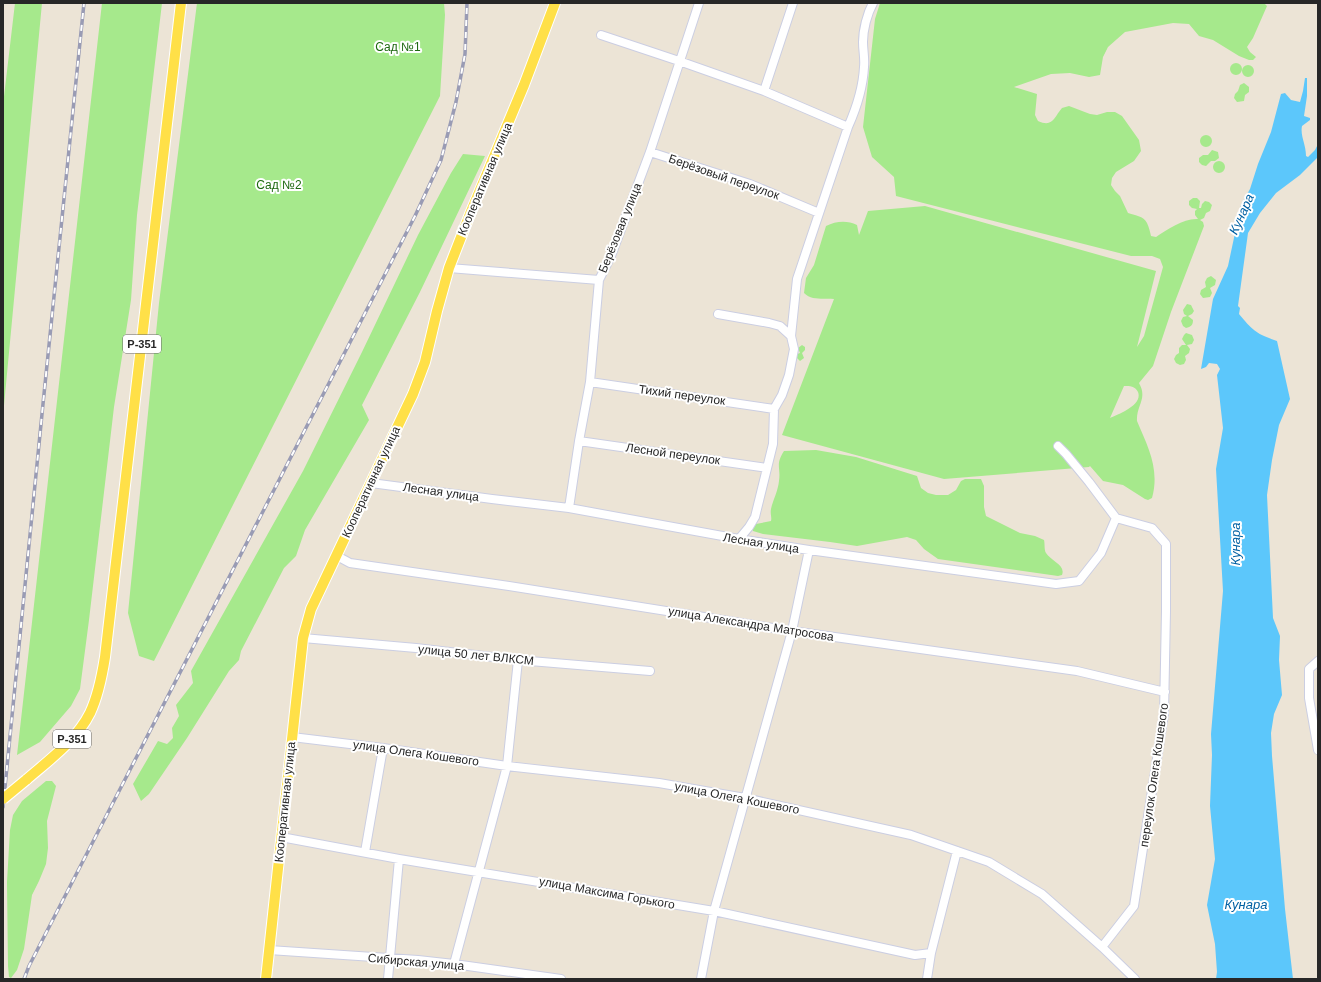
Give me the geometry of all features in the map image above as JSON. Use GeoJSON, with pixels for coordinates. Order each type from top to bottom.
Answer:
{"type":"FeatureCollection","features":[{"type":"Feature","properties":{"kind":"main road","name":"Р-351"},"geometry":{"type":"LineString","coordinates":[[3,799],[62,749],[76,734],[90,714],[101,678],[106,649],[181,3]]}},
{"type":"Feature","properties":{"kind":"main road","name":"Кооперативная улица"},"geometry":{"type":"LineString","coordinates":[[266,979],[303,638],[311,609],[413,394],[425,362],[437,310],[449,268],[524,86],[555,3]]}},
{"type":"Feature","properties":{"kind":"street","name":"Берёзовая улица"},"geometry":{"type":"LineString","coordinates":[[569,508],[590,382],[599,280],[611,256],[650,152],[699,3]]}},
{"type":"Feature","properties":{"kind":"street"},"geometry":{"type":"LineString","coordinates":[[764,91],[793,3]]}},
{"type":"Feature","properties":{"kind":"street"},"geometry":{"type":"LineString","coordinates":[[739,539],[749,527],[755,516],[773,444],[774,409],[782,395],[789,375],[794,349],[791,336],[797,279],[856,106],[864,67],[863,42],[865,27],[870,8],[873,3]]}},
{"type":"Feature","properties":{"kind":"street"},"geometry":{"type":"LineString","coordinates":[[601,35],[764,91],[848,128]]}},
{"type":"Feature","properties":{"kind":"street","name":"Берёзовый переулок"},"geometry":{"type":"LineString","coordinates":[[650,152],[750,184],[819,213]]}},
{"type":"Feature","properties":{"kind":"street"},"geometry":{"type":"LineString","coordinates":[[449,268],[599,280]]}},
{"type":"Feature","properties":{"kind":"street"},"geometry":{"type":"LineString","coordinates":[[718,314],[780,326],[791,336]]}},
{"type":"Feature","properties":{"kind":"street","name":"Тихий переулок"},"geometry":{"type":"LineString","coordinates":[[590,382],[774,409]]}},
{"type":"Feature","properties":{"kind":"street","name":"Лесной переулок"},"geometry":{"type":"LineString","coordinates":[[579,441],[767,468]]}},
{"type":"Feature","properties":{"kind":"street"},"geometry":{"type":"LineString","coordinates":[[1058,446],[1080,470],[1116,518]]}},
{"type":"Feature","properties":{"kind":"street","name":"Лесная улица"},"geometry":{"type":"LineString","coordinates":[[371,483],[492,500],[569,508],[739,539],[809,550],[1056,584],[1079,582],[1101,553],[1116,518]]}},
{"type":"Feature","properties":{"kind":"street","name":"переулок Олега Кошевого"},"geometry":{"type":"LineString","coordinates":[[1102,947],[1134,906],[1164,714],[1165,692],[1166,544],[1152,528],[1116,518]]}},
{"type":"Feature","properties":{"kind":"street"},"geometry":{"type":"LineString","coordinates":[[701,979],[714,911],[792,631],[809,550]]}},
{"type":"Feature","properties":{"kind":"street","name":"улица Александра Матросова"},"geometry":{"type":"LineString","coordinates":[[337,556],[350,563],[517,587],[792,631],[1077,671],[1165,692]]}},
{"type":"Feature","properties":{"kind":"street","name":"улица 50 лет ВЛКСМ"},"geometry":{"type":"LineString","coordinates":[[303,638],[416,648],[518,660],[650,671]]}},
{"type":"Feature","properties":{"kind":"street"},"geometry":{"type":"LineString","coordinates":[[454,964],[507,766],[518,660]]}},
{"type":"Feature","properties":{"kind":"street"},"geometry":{"type":"LineString","coordinates":[[1318,661],[1309,669],[1309,698],[1318,750]]}},
{"type":"Feature","properties":{"kind":"street","name":"улица Олега Кошевого"},"geometry":{"type":"LineString","coordinates":[[292,737],[507,766],[659,783],[745,798],[911,835],[989,862],[1042,894],[1102,947],[1135,979]]}},
{"type":"Feature","properties":{"kind":"street"},"geometry":{"type":"LineString","coordinates":[[365,852],[382,748]]}},
{"type":"Feature","properties":{"kind":"street","name":"улица Максима Горького"},"geometry":{"type":"LineString","coordinates":[[281,837],[399,859],[714,911],[915,955],[931,953]]}},
{"type":"Feature","properties":{"kind":"street"},"geometry":{"type":"LineString","coordinates":[[927,979],[931,953],[957,851]]}},
{"type":"Feature","properties":{"kind":"street"},"geometry":{"type":"LineString","coordinates":[[388,979],[399,859]]}},
{"type":"Feature","properties":{"kind":"street","name":"Сибирская улица"},"geometry":{"type":"LineString","coordinates":[[269,950],[418,960],[561,979]]}},
{"type":"Feature","properties":{"kind":"green space"},"geometry":{"type":"Polygon","coordinates":[[[15,3],[42,3],[3,416],[3,105],[15,3]]]}},
{"type":"Feature","properties":{"kind":"green space"},"geometry":{"type":"Polygon","coordinates":[[[102,3],[162,3],[137,215],[131,300],[114,407],[80,689],[71,706],[40,742],[17,755],[102,3]]]}},
{"type":"Feature","properties":{"kind":"green space","name":"Сад №2"},"geometry":{"type":"Polygon","coordinates":[[[197,3],[444,3],[445,15],[440,96],[154,661],[139,656],[128,613],[159,303],[197,3]]]}},
{"type":"Feature","properties":{"kind":"green space"},"geometry":{"type":"Polygon","coordinates":[[[880,3],[1264,3],[1267,6],[1253,38],[1247,47],[1256,57],[1253,60],[1239,56],[1213,40],[1199,36],[1189,24],[1173,23],[1125,32],[1108,47],[1103,57],[1100,75],[1089,77],[1070,73],[1051,74],[1014,87],[1037,94],[1035,115],[1038,121],[1043,123],[1050,122],[1062,108],[1069,106],[1090,114],[1097,115],[1107,112],[1115,112],[1122,116],[1139,140],[1141,151],[1134,161],[1116,172],[1112,178],[1111,185],[1120,196],[1128,213],[1139,216],[1146,221],[1151,236],[1156,237],[1187,220],[1198,219],[1195,215],[1195,211],[1197,209],[1192,208],[1189,205],[1189,201],[1193,198],[1197,198],[1200,201],[1199,208],[1201,208],[1205,201],[1212,205],[1210,211],[1200,220],[1203,222],[1204,226],[1171,312],[1153,366],[1139,383],[1142,398],[1137,415],[1137,421],[1149,449],[1154,468],[1155,477],[1152,498],[1148,500],[1145,499],[1123,485],[1103,481],[1090,466],[944,479],[782,435],[834,299],[818,299],[807,296],[804,293],[806,278],[814,265],[826,226],[830,224],[838,222],[853,223],[857,225],[859,235],[868,211],[925,206],[1156,271],[1137,347],[1144,336],[1163,267],[1160,259],[1152,256],[1131,256],[896,196],[894,177],[872,157],[863,127],[875,19],[880,3]],[[1124,386],[1110,418],[1134,405],[1139,397],[1137,390],[1132,387],[1124,386]]]}},
{"type":"Feature","properties":{"kind":"green space"},"geometry":{"type":"Polygon","coordinates":[[[1236,63],[1240,65],[1242,69],[1240,73],[1236,75],[1232,73],[1230,69],[1232,65],[1236,63]]]}},
{"type":"Feature","properties":{"kind":"green space"},"geometry":{"type":"Polygon","coordinates":[[[1248,65],[1252,67],[1254,71],[1252,75],[1248,77],[1244,75],[1242,71],[1244,67],[1248,65]]]}},
{"type":"Feature","properties":{"kind":"green space"},"geometry":{"type":"Polygon","coordinates":[[[1244,83],[1249,87],[1249,92],[1245,95],[1244,101],[1237,102],[1234,98],[1235,94],[1240,85],[1244,83]]]}},
{"type":"Feature","properties":{"kind":"green space"},"geometry":{"type":"Polygon","coordinates":[[[1206,135],[1210,137],[1212,141],[1210,145],[1206,147],[1202,145],[1200,141],[1202,137],[1206,135]]]}},
{"type":"Feature","properties":{"kind":"green space"},"geometry":{"type":"Polygon","coordinates":[[[1212,150],[1218,152],[1219,158],[1215,161],[1211,161],[1206,166],[1202,165],[1199,162],[1199,158],[1203,155],[1208,155],[1212,150]]]}},
{"type":"Feature","properties":{"kind":"green space"},"geometry":{"type":"Polygon","coordinates":[[[463,154],[485,156],[420,292],[362,405],[369,420],[305,530],[296,556],[284,568],[241,651],[239,660],[229,671],[187,738],[149,794],[141,801],[133,784],[158,741],[167,744],[173,738],[172,728],[179,716],[176,705],[193,683],[191,671],[303,471],[418,235],[451,173],[463,154]]]}},
{"type":"Feature","properties":{"kind":"green space"},"geometry":{"type":"Polygon","coordinates":[[[1219,161],[1223,163],[1225,167],[1223,171],[1219,173],[1215,171],[1213,167],[1215,163],[1219,161]]]}},
{"type":"Feature","properties":{"kind":"green space"},"geometry":{"type":"Polygon","coordinates":[[[1211,276],[1216,280],[1215,285],[1210,288],[1212,293],[1210,297],[1203,298],[1200,294],[1201,290],[1206,287],[1205,282],[1207,278],[1211,276]]]}},
{"type":"Feature","properties":{"kind":"green space"},"geometry":{"type":"Polygon","coordinates":[[[1187,304],[1191,305],[1194,311],[1188,316],[1193,320],[1192,324],[1186,328],[1183,326],[1181,321],[1183,317],[1187,316],[1184,314],[1183,310],[1187,304]]]}},
{"type":"Feature","properties":{"kind":"green space"},"geometry":{"type":"Polygon","coordinates":[[[1186,333],[1192,335],[1194,340],[1192,344],[1187,345],[1190,349],[1189,353],[1185,356],[1186,360],[1184,364],[1180,365],[1176,363],[1174,359],[1179,353],[1179,348],[1182,345],[1186,345],[1182,339],[1186,333]]]}},
{"type":"Feature","properties":{"kind":"green space"},"geometry":{"type":"Polygon","coordinates":[[[802,345],[805,347],[805,350],[802,353],[804,358],[800,361],[796,357],[797,354],[800,353],[798,348],[802,345]]]}},
{"type":"Feature","properties":{"kind":"green space"},"geometry":{"type":"Polygon","coordinates":[[[816,450],[856,457],[917,476],[921,488],[928,493],[936,495],[948,495],[956,490],[961,481],[965,479],[981,479],[984,486],[984,507],[986,516],[1020,533],[1035,536],[1044,540],[1046,553],[1062,568],[1062,575],[1058,576],[938,559],[924,549],[916,540],[907,537],[857,546],[763,534],[753,531],[752,528],[756,524],[771,521],[771,509],[779,481],[779,463],[784,451],[816,450]]]}},
{"type":"Feature","properties":{"kind":"green space"},"geometry":{"type":"Polygon","coordinates":[[[46,781],[52,781],[56,786],[47,821],[48,848],[46,864],[32,895],[24,949],[17,970],[11,978],[9,977],[8,966],[7,882],[10,830],[13,815],[22,801],[46,781]]]}},
{"type":"Feature","properties":{"kind":"water","name":"Кунара"},"geometry":{"type":"Polygon","coordinates":[[[1305,78],[1307,78],[1307,96],[1304,116],[1310,118],[1310,120],[1302,126],[1302,133],[1306,156],[1308,157],[1315,150],[1318,144],[1318,157],[1300,175],[1276,193],[1260,213],[1248,233],[1238,306],[1240,308],[1239,314],[1252,328],[1260,334],[1277,341],[1290,399],[1279,425],[1267,495],[1273,618],[1280,636],[1279,660],[1282,695],[1274,714],[1271,733],[1272,756],[1285,909],[1293,979],[1216,979],[1215,944],[1207,905],[1215,859],[1210,806],[1212,755],[1211,734],[1223,591],[1216,469],[1223,428],[1217,375],[1220,369],[1217,364],[1209,363],[1206,367],[1201,369],[1213,299],[1228,266],[1241,205],[1250,189],[1271,132],[1281,94],[1285,93],[1291,100],[1300,102],[1305,78]]]}},
{"type":"Feature","properties":{"kind":"railway"},"geometry":{"type":"LineString","coordinates":[[3,807],[84,3]]}},
{"type":"Feature","properties":{"kind":"railway"},"geometry":{"type":"LineString","coordinates":[[24,979],[29,966],[415,216],[441,160],[456,102],[465,54],[467,3]]}},
{"type":"Feature","properties":{"kind":"park label","name":"Сад №1"},"geometry":{"type":"Point","coordinates":[398,47]}}]}
